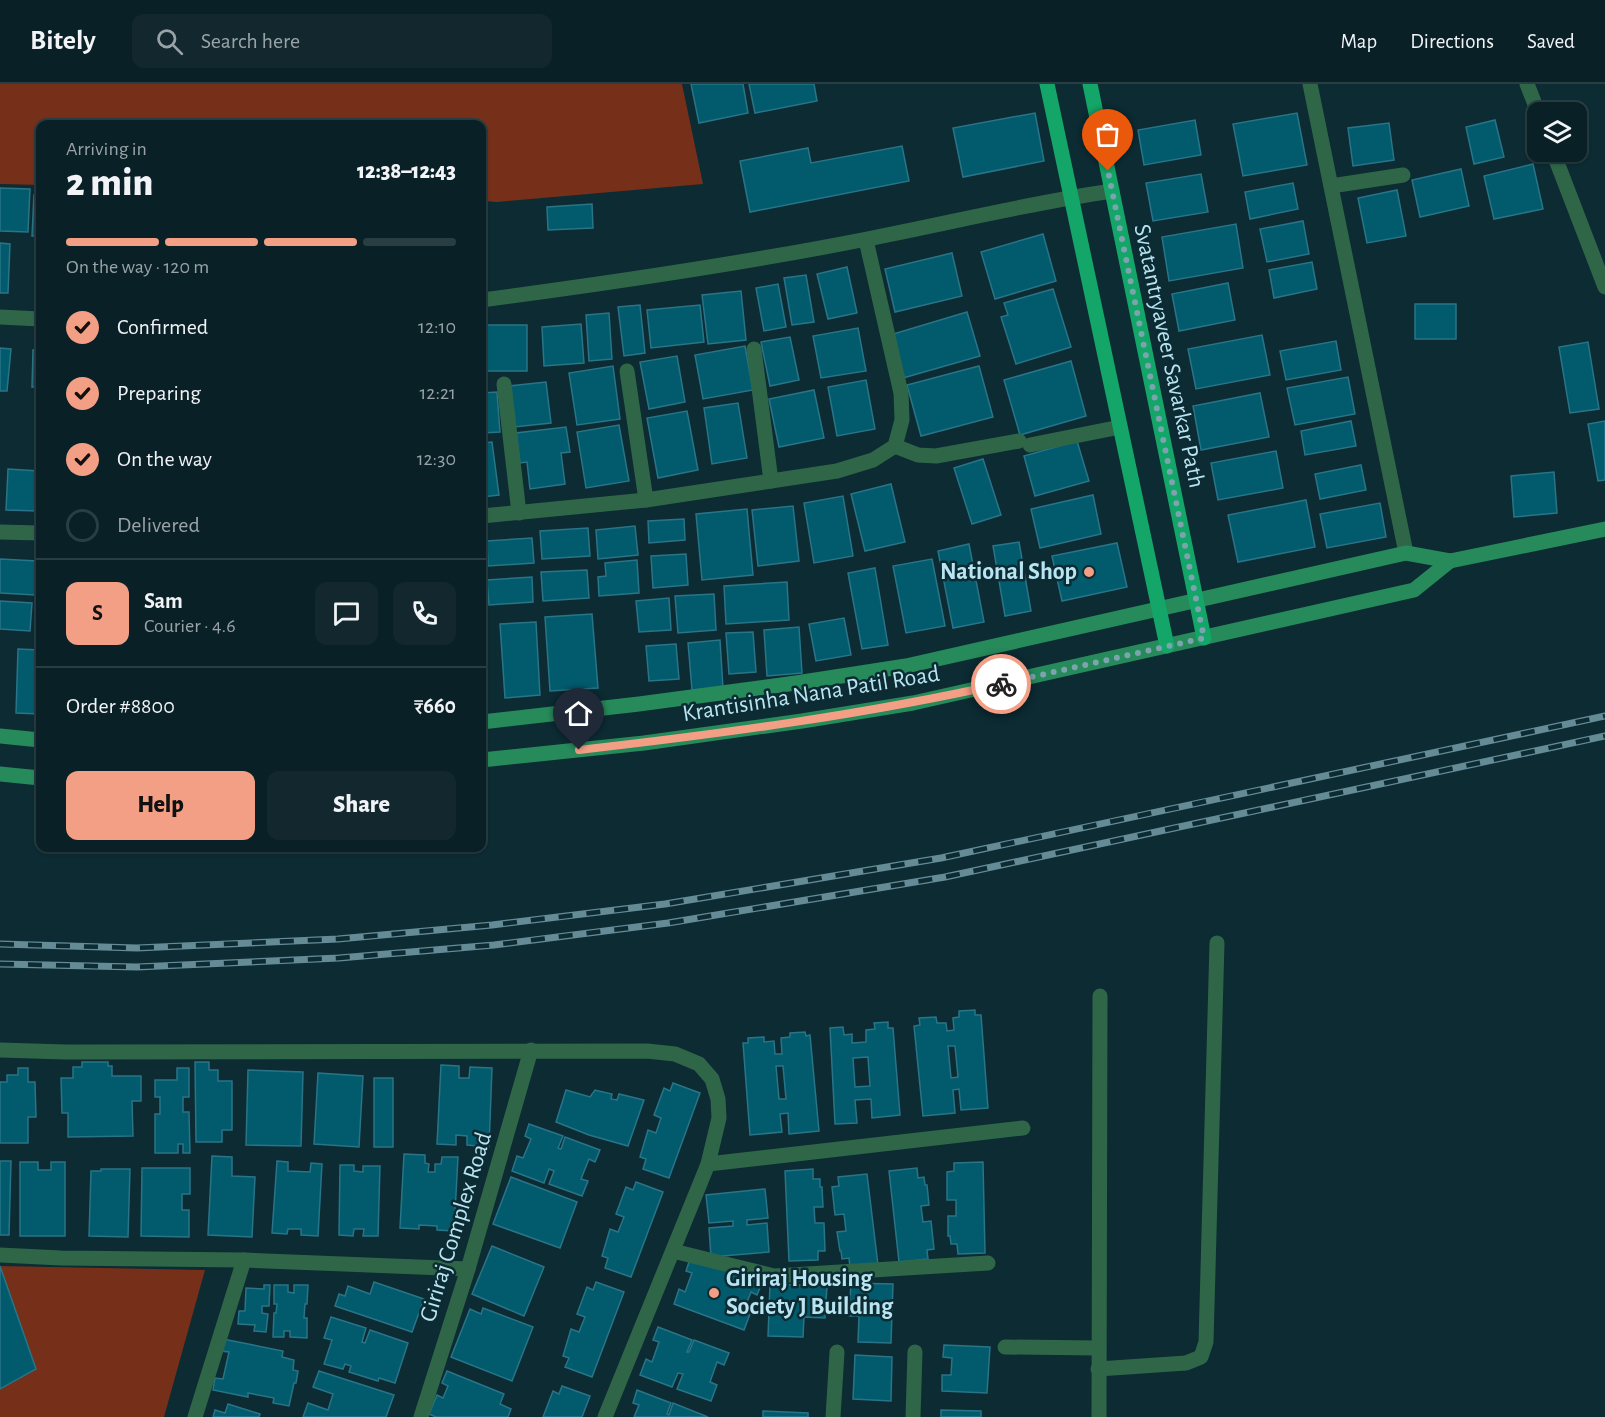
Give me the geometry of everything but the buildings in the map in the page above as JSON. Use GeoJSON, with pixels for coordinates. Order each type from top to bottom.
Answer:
{"type":"FeatureCollection","features":[{"type":"Feature","properties":{"kind":"main road"},"geometry":{"type":"LineString","coordinates":[[1047,84],[1167,646]]}},
{"type":"Feature","properties":{"kind":"main road","name":"Svatantryaveer Savarkar Path"},"geometry":{"type":"LineString","coordinates":[[1090,84],[1204,638]]}},
{"type":"Feature","properties":{"kind":"main road","name":"Krantisinha Nana Patil Road"},"geometry":{"type":"LineString","coordinates":[[486,722],[639,704],[906,666],[1406,553],[1450,561],[1605,529]]}},
{"type":"Feature","properties":{"kind":"main road","name":"Krantisinha Nana Patil Road"},"geometry":{"type":"LineString","coordinates":[[486,760],[644,742],[913,704],[1414,590],[1450,561]]}},
{"type":"Feature","properties":{"kind":"main road"},"geometry":{"type":"LineString","coordinates":[[0,736],[36,740]]}},
{"type":"Feature","properties":{"kind":"main road"},"geometry":{"type":"LineString","coordinates":[[0,774],[36,778]]}},
{"type":"Feature","properties":{"kind":"street"},"geometry":{"type":"LineString","coordinates":[[1310,84],[1406,553]]}},
{"type":"Feature","properties":{"kind":"street"},"geometry":{"type":"LineString","coordinates":[[1527,84],[1534,102]]}},
{"type":"Feature","properties":{"kind":"street"},"geometry":{"type":"LineString","coordinates":[[1556,162],[1605,286]]}},
{"type":"Feature","properties":{"kind":"street"},"geometry":{"type":"LineString","coordinates":[[1331,186],[1403,174]]}},
{"type":"Feature","properties":{"kind":"street"},"geometry":{"type":"LineString","coordinates":[[486,299],[637,279],[866,240],[1070,197],[1112,191]]}},
{"type":"Feature","properties":{"kind":"street"},"geometry":{"type":"LineString","coordinates":[[486,516],[646,500],[837,471],[873,460],[895,446],[902,420],[901,393],[866,240]]}},
{"type":"Feature","properties":{"kind":"street"},"geometry":{"type":"LineString","coordinates":[[0,317],[36,320]]}},
{"type":"Feature","properties":{"kind":"street"},"geometry":{"type":"LineString","coordinates":[[754,349],[771,481]]}},
{"type":"Feature","properties":{"kind":"street"},"geometry":{"type":"LineString","coordinates":[[627,372],[646,500]]}},
{"type":"Feature","properties":{"kind":"street"},"geometry":{"type":"LineString","coordinates":[[504,384],[519,513]]}},
{"type":"Feature","properties":{"kind":"street"},"geometry":{"type":"LineString","coordinates":[[895,446],[918,455],[936,456],[1120,427]]}},
{"type":"Feature","properties":{"kind":"street"},"geometry":{"type":"LineString","coordinates":[[0,532],[36,533]]}},
{"type":"Feature","properties":{"kind":"street"},"geometry":{"type":"LineString","coordinates":[[1098,1369],[1186,1363],[1201,1357],[1206,1342],[1216,943]]}},
{"type":"Feature","properties":{"kind":"street"},"geometry":{"type":"LineString","coordinates":[[1099,1417],[1097,1348],[1100,996]]}},
{"type":"Feature","properties":{"kind":"street"},"geometry":{"type":"LineString","coordinates":[[0,1050],[66,1052],[647,1051],[675,1054],[699,1064],[712,1079],[718,1099],[719,1118],[708,1164],[605,1417]]}},
{"type":"Feature","properties":{"kind":"street","name":"Giriraj Complex Road"},"geometry":{"type":"LineString","coordinates":[[422,1417],[468,1269],[531,1050]]}},
{"type":"Feature","properties":{"kind":"street"},"geometry":{"type":"LineString","coordinates":[[708,1164],[1023,1128]]}},
{"type":"Feature","properties":{"kind":"street"},"geometry":{"type":"LineString","coordinates":[[673,1251],[774,1276],[988,1263]]}},
{"type":"Feature","properties":{"kind":"street"},"geometry":{"type":"LineString","coordinates":[[0,1256],[244,1260],[468,1269]]}},
{"type":"Feature","properties":{"kind":"street"},"geometry":{"type":"LineString","coordinates":[[195,1417],[244,1260]]}},
{"type":"Feature","properties":{"kind":"street"},"geometry":{"type":"LineString","coordinates":[[1005,1347],[1097,1348]]}},
{"type":"Feature","properties":{"kind":"street"},"geometry":{"type":"LineString","coordinates":[[833,1417],[837,1352]]}},
{"type":"Feature","properties":{"kind":"street"},"geometry":{"type":"LineString","coordinates":[[913,1417],[915,1352]]}},
{"type":"Feature","properties":{"kind":"shaded area"},"geometry":{"type":"Polygon","coordinates":[[[0,84],[682,84],[703,184],[486,201],[486,120],[36,120],[36,185],[0,184],[0,84]]]}},
{"type":"Feature","properties":{"kind":"shaded area"},"geometry":{"type":"Polygon","coordinates":[[[0,1266],[205,1270],[164,1417],[0,1417],[0,1266]]]}},
{"type":"Feature","properties":{"kind":"railway"},"geometry":{"type":"LineString","coordinates":[[0,944],[137,948],[338,939],[492,925],[665,904],[941,858],[1605,716]]}},
{"type":"Feature","properties":{"kind":"railway"},"geometry":{"type":"LineString","coordinates":[[0,964],[137,967],[339,958],[494,945],[668,923],[945,877],[1605,736]]}},
{"type":"Feature","properties":{"kind":"way so far"},"geometry":{"type":"LineString","coordinates":[[1001,684],[1204,638],[1108,171]]}},
{"type":"Feature","properties":{"kind":"place","name":"National Shop"},"geometry":{"type":"Point","coordinates":[1089,572]}},
{"type":"Feature","properties":{"kind":"place","name":"Giriraj Housing Society J Building"},"geometry":{"type":"Point","coordinates":[714,1293]}},
{"type":"Feature","properties":{"kind":"route"},"geometry":{"type":"LineString","coordinates":[[579,750],[913,704],[1001,684]]}}]}
